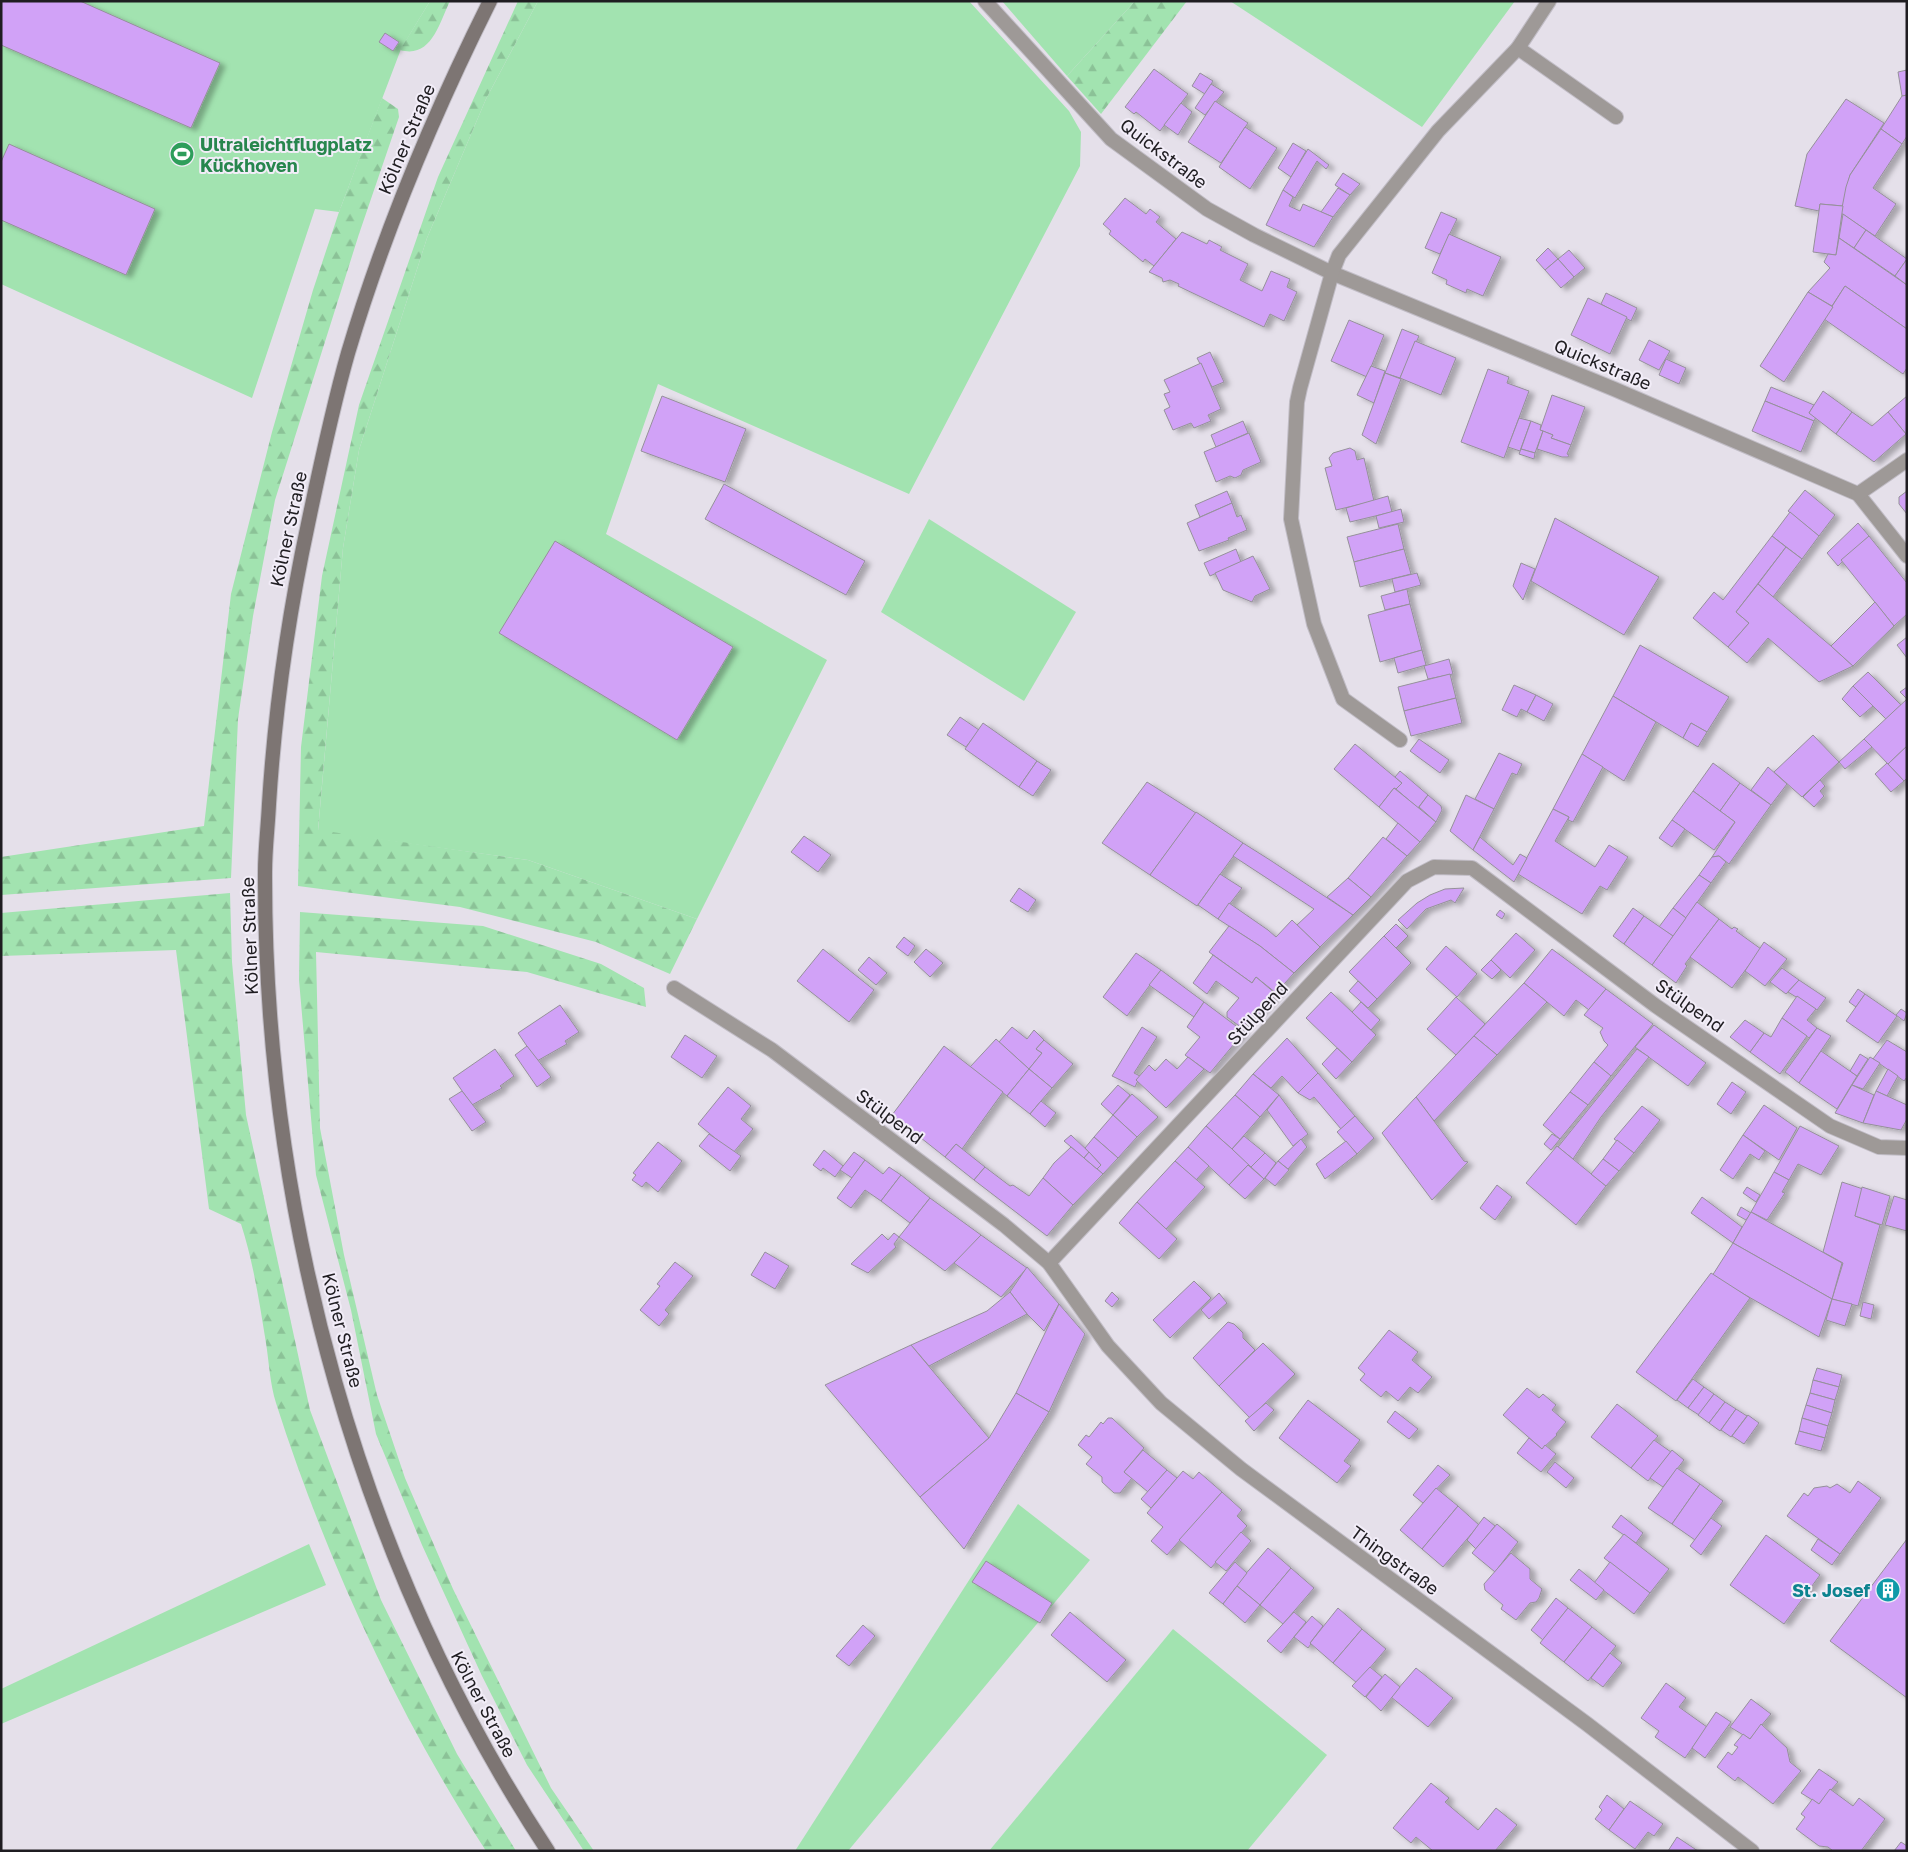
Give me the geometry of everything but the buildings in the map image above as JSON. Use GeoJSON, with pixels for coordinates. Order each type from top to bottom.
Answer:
{"type":"FeatureCollection","features":[{"type":"Feature","properties":{"kind":"main road","name":"Kölner Straße"},"geometry":{"type":"LineString","coordinates":[[490,1],[447,88],[401,197],[347,356],[323,452],[290,609],[280,684],[272,760],[265,868],[268,973],[286,1151],[300,1231],[321,1328],[345,1415],[389,1542],[442,1667],[522,1812],[548,1851]]}},
{"type":"Feature","properties":{"kind":"street","name":"Quickstraße"},"geometry":{"type":"LineString","coordinates":[[985,1],[1111,139],[1207,209],[1254,235],[1332,272],[1614,389],[1858,494]]}},
{"type":"Feature","properties":{"kind":"street"},"geometry":{"type":"LineString","coordinates":[[1400,740],[1342,699],[1314,624],[1291,519],[1297,402],[1332,272],[1339,255],[1438,132],[1518,48],[1549,1]]}},
{"type":"Feature","properties":{"kind":"street"},"geometry":{"type":"LineString","coordinates":[[1518,48],[1616,117]]}},
{"type":"Feature","properties":{"kind":"street"},"geometry":{"type":"LineString","coordinates":[[1907,460],[1858,494],[1907,556]]}},
{"type":"Feature","properties":{"kind":"street","name":"Stülpend"},"geometry":{"type":"LineString","coordinates":[[674,988],[772,1050],[1004,1225],[1050,1263],[1407,881],[1434,867],[1472,868],[1656,1006],[1830,1126],[1879,1147],[1907,1148]]}},
{"type":"Feature","properties":{"kind":"street","name":"Thingstraße"},"geometry":{"type":"LineString","coordinates":[[1050,1263],[1108,1346],[1161,1403],[1241,1469],[1587,1724],[1752,1851]]}},
{"type":"Feature","properties":{"kind":"green space","name":"Ultraleichtflugplatz Kückhoven"},"geometry":{"type":"Polygon","coordinates":[[[1,1],[430,1],[401,49],[339,212],[315,209],[252,398],[1,284],[1,1]]]}},
{"type":"Feature","properties":{"kind":"green space"},"geometry":{"type":"Polygon","coordinates":[[[430,1],[450,1],[438,29],[427,45],[411,51],[400,50],[430,1]]]}},
{"type":"Feature","properties":{"kind":"green space"},"geometry":{"type":"Polygon","coordinates":[[[518,1],[538,1],[486,99],[427,238],[359,450],[343,548],[318,830],[528,860],[697,919],[670,974],[596,942],[460,907],[298,886],[301,747],[322,576],[359,405],[438,177],[518,1]]]}},
{"type":"Feature","properties":{"kind":"green space"},"geometry":{"type":"Polygon","coordinates":[[[538,1],[969,1],[1069,111],[1081,132],[1080,166],[909,494],[658,384],[606,534],[827,660],[697,919],[528,860],[318,831],[343,548],[359,450],[427,238],[486,99],[538,1]]]}},
{"type":"Feature","properties":{"kind":"green space"},"geometry":{"type":"Polygon","coordinates":[[[1002,1],[1135,1],[1067,76],[1002,1]]]}},
{"type":"Feature","properties":{"kind":"green space"},"geometry":{"type":"Polygon","coordinates":[[[1135,1],[1187,1],[1101,114],[1067,76],[1135,1]]]}},
{"type":"Feature","properties":{"kind":"green space"},"geometry":{"type":"Polygon","coordinates":[[[1230,1],[1515,1],[1422,127],[1230,1]]]}},
{"type":"Feature","properties":{"kind":"green space"},"geometry":{"type":"Polygon","coordinates":[[[382,98],[398,109],[399,117],[359,234],[275,500],[253,616],[238,719],[231,878],[1,895],[1,857],[204,826],[231,594],[272,432],[313,290],[339,212],[382,98]]]}},
{"type":"Feature","properties":{"kind":"green space"},"geometry":{"type":"Polygon","coordinates":[[[929,519],[1076,612],[1024,701],[881,612],[929,519]]]}},
{"type":"Feature","properties":{"kind":"green space"},"geometry":{"type":"Polygon","coordinates":[[[230,893],[232,962],[246,1115],[310,1410],[381,1600],[457,1754],[516,1851],[486,1851],[453,1799],[366,1634],[317,1519],[274,1396],[256,1283],[241,1224],[209,1209],[176,950],[1,956],[1,913],[230,893]]]}},
{"type":"Feature","properties":{"kind":"green space"},"geometry":{"type":"Polygon","coordinates":[[[300,912],[483,926],[601,964],[644,988],[646,1007],[527,972],[316,952],[320,1128],[344,1255],[377,1395],[405,1478],[453,1589],[551,1788],[594,1851],[584,1851],[527,1765],[482,1676],[422,1545],[376,1434],[351,1310],[316,1175],[299,980],[300,912]]]}},
{"type":"Feature","properties":{"kind":"green space"},"geometry":{"type":"Polygon","coordinates":[[[1018,1504],[1090,1560],[848,1851],[795,1851],[1018,1504]]]}},
{"type":"Feature","properties":{"kind":"green space"},"geometry":{"type":"Polygon","coordinates":[[[309,1544],[326,1585],[1,1724],[1,1689],[309,1544]]]}},
{"type":"Feature","properties":{"kind":"green space"},"geometry":{"type":"Polygon","coordinates":[[[1173,1629],[1327,1755],[1247,1851],[989,1851],[1173,1629]]]}},
{"type":"Feature","properties":{"kind":"place","name":"Ultraleichtflugplatz Kückhoven"},"geometry":{"type":"Point","coordinates":[182,154]}},
{"type":"Feature","properties":{"kind":"place","name":"St. Josef"},"geometry":{"type":"Point","coordinates":[1888,1590]}}]}
